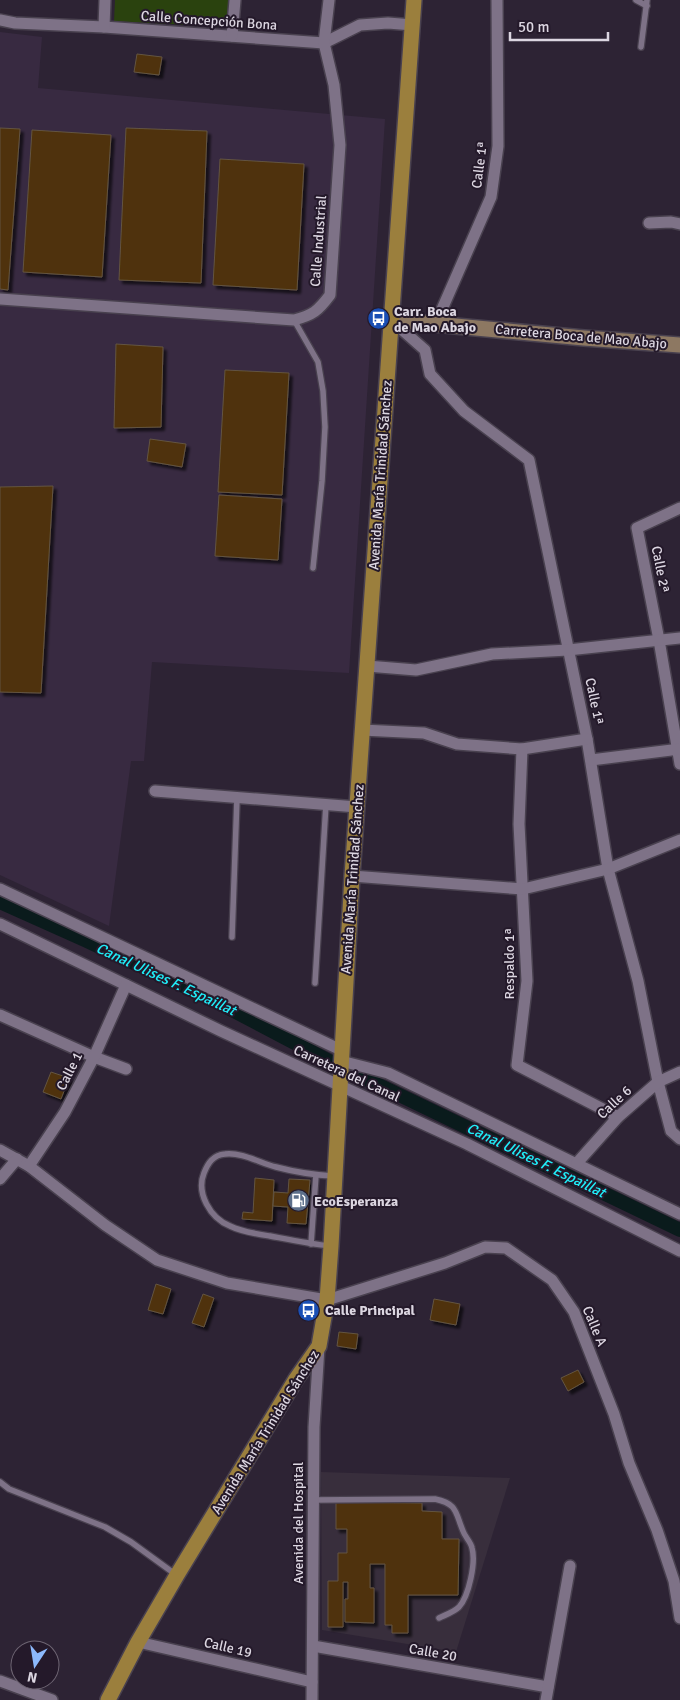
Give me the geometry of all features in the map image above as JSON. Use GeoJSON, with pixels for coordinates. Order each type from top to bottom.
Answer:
{"type":"FeatureCollection","features":[{"type":"Feature","properties":{"kind":"main road","name":"Avenida María Trinidad Sánchez"},"geometry":{"type":"LineString","coordinates":[[108,1700],[138,1642],[177,1575],[296,1379],[319,1346],[331,1246],[352,876],[413,9]]}},
{"type":"Feature","properties":{"kind":"street"},"geometry":{"type":"LineString","coordinates":[[104,27],[105,0]]}},
{"type":"Feature","properties":{"kind":"street"},"geometry":{"type":"LineString","coordinates":[[232,36],[235,0]]}},
{"type":"Feature","properties":{"kind":"street","name":"Calle Industrial"},"geometry":{"type":"LineString","coordinates":[[0,300],[294,320],[309,316],[320,309],[330,295],[340,145],[334,84],[324,43],[329,0]]}},
{"type":"Feature","properties":{"kind":"street","name":"Calle 1ª"},"geometry":{"type":"LineString","coordinates":[[436,323],[491,197],[498,146],[497,0]]}},
{"type":"Feature","properties":{"kind":"street"},"geometry":{"type":"LineString","coordinates":[[324,43],[360,25],[388,23],[413,9]]}},
{"type":"Feature","properties":{"kind":"street","name":"Calle Concepción Bona"},"geometry":{"type":"LineString","coordinates":[[0,20],[14,23],[104,27],[324,43]]}},
{"type":"Feature","properties":{"kind":"street"},"geometry":{"type":"LineString","coordinates":[[650,223],[671,222],[680,224]]}},
{"type":"Feature","properties":{"kind":"street","name":"Calle 1ª"},"geometry":{"type":"LineString","coordinates":[[392,320],[425,350],[430,374],[464,411],[528,460],[591,760],[608,869],[638,981],[658,1082],[671,1131],[680,1139]]}},
{"type":"Feature","properties":{"kind":"street","name":"Carretera Boca de Mao Abajo"},"geometry":{"type":"LineString","coordinates":[[392,320],[680,345]]}},
{"type":"Feature","properties":{"kind":"street","name":"Calle 2ª"},"geometry":{"type":"LineString","coordinates":[[680,508],[637,528],[659,640],[680,764]]}},
{"type":"Feature","properties":{"kind":"street"},"geometry":{"type":"LineString","coordinates":[[367,666],[416,670],[492,654],[568,650],[680,638]]}},
{"type":"Feature","properties":{"kind":"street"},"geometry":{"type":"LineString","coordinates":[[362,730],[424,733],[457,744],[522,748],[587,740]]}},
{"type":"Feature","properties":{"kind":"street","name":"Respaldo 1ª"},"geometry":{"type":"LineString","coordinates":[[522,748],[519,824],[527,981],[517,1065],[618,1116]]}},
{"type":"Feature","properties":{"kind":"street"},"geometry":{"type":"LineString","coordinates":[[591,760],[679,750]]}},
{"type":"Feature","properties":{"kind":"street"},"geometry":{"type":"LineString","coordinates":[[155,791],[357,806]]}},
{"type":"Feature","properties":{"kind":"street"},"geometry":{"type":"LineString","coordinates":[[352,876],[522,889],[608,869],[680,840]]}},
{"type":"Feature","properties":{"kind":"street","name":"Carretera del Canal"},"geometry":{"type":"LineString","coordinates":[[0,889],[341,1056],[388,1073],[679,1211]]}},
{"type":"Feature","properties":{"kind":"street","name":"Carretera del Canal"},"geometry":{"type":"LineString","coordinates":[[0,924],[340,1086],[467,1144],[680,1251]]}},
{"type":"Feature","properties":{"kind":"street","name":"Calle 1"},"geometry":{"type":"LineString","coordinates":[[29,1166],[65,1112],[94,1057],[126,984]]}},
{"type":"Feature","properties":{"kind":"street"},"geometry":{"type":"LineString","coordinates":[[0,1015],[94,1057],[126,1069]]}},
{"type":"Feature","properties":{"kind":"street","name":"Calle 6"},"geometry":{"type":"LineString","coordinates":[[577,1163],[618,1116],[658,1082],[680,1072]]}},
{"type":"Feature","properties":{"kind":"street"},"geometry":{"type":"LineString","coordinates":[[0,1150],[29,1166],[105,1225],[157,1260],[227,1283],[326,1300]]}},
{"type":"Feature","properties":{"kind":"street"},"geometry":{"type":"LineString","coordinates":[[0,1179],[17,1159]]}},
{"type":"Feature","properties":{"kind":"street","name":"Calle A"},"geometry":{"type":"LineString","coordinates":[[326,1300],[445,1263],[484,1247],[506,1248],[552,1280],[574,1312],[614,1414],[629,1463],[657,1530],[674,1581],[680,1618]]}},
{"type":"Feature","properties":{"kind":"street","name":"Avenida del Hospital"},"geometry":{"type":"LineString","coordinates":[[312,1700],[314,1427],[319,1346]]}},
{"type":"Feature","properties":{"kind":"street"},"geometry":{"type":"LineString","coordinates":[[546,1700],[570,1566]]}},
{"type":"Feature","properties":{"kind":"street","name":"Calle 19"},"geometry":{"type":"LineString","coordinates":[[138,1642],[312,1682]]}},
{"type":"Feature","properties":{"kind":"street","name":"Calle 20"},"geometry":{"type":"LineString","coordinates":[[313,1646],[548,1687]]}},
{"type":"Feature","properties":{"kind":"street"},"geometry":{"type":"LineString","coordinates":[[0,1681],[52,1700]]}},
{"type":"Feature","properties":{"kind":"lane"},"geometry":{"type":"LineString","coordinates":[[636,0],[647,3],[641,47]]}},
{"type":"Feature","properties":{"kind":"lane"},"geometry":{"type":"LineString","coordinates":[[294,320],[318,362],[323,391],[325,427],[322,481],[313,568]]}},
{"type":"Feature","properties":{"kind":"lane"},"geometry":{"type":"LineString","coordinates":[[232,937],[237,798]]}},
{"type":"Feature","properties":{"kind":"lane"},"geometry":{"type":"LineString","coordinates":[[315,983],[326,804]]}},
{"type":"Feature","properties":{"kind":"lane"},"geometry":{"type":"LineString","coordinates":[[331,1246],[251,1233],[228,1226],[213,1214],[206,1204],[201,1190],[201,1180],[207,1165],[214,1156],[225,1154],[236,1155],[276,1168],[316,1175],[335,1176]]}},
{"type":"Feature","properties":{"kind":"lane"},"geometry":{"type":"LineString","coordinates":[[311,1244],[316,1175]]}},
{"type":"Feature","properties":{"kind":"lane"},"geometry":{"type":"LineString","coordinates":[[0,1482],[9,1489],[105,1527],[131,1542],[177,1575]]}},
{"type":"Feature","properties":{"kind":"lane"},"geometry":{"type":"LineString","coordinates":[[313,1500],[435,1499],[447,1502],[453,1506],[464,1536],[472,1549],[472,1575],[461,1604],[457,1609],[439,1618]]}},
{"type":"Feature","properties":{"kind":"shaded area"},"geometry":{"type":"Polygon","coordinates":[[[0,32],[42,37],[38,88],[385,119],[349,673],[152,662],[144,761],[131,761],[109,926],[0,875],[0,32]]]}},
{"type":"Feature","properties":{"kind":"shaded area"},"geometry":{"type":"Polygon","coordinates":[[[321,1472],[510,1478],[456,1652],[322,1630],[321,1472]]]}},
{"type":"Feature","properties":{"kind":"green space"},"geometry":{"type":"Polygon","coordinates":[[[115,0],[229,0],[227,27],[114,21],[115,0]]]}},
{"type":"Feature","properties":{"kind":"building"},"geometry":{"type":"Polygon","coordinates":[[[137,54],[162,57],[159,75],[134,72],[137,54]]]}},
{"type":"Feature","properties":{"kind":"building"},"geometry":{"type":"Polygon","coordinates":[[[0,128],[20,129],[8,290],[0,289],[0,128]]]}},
{"type":"Feature","properties":{"kind":"building"},"geometry":{"type":"Polygon","coordinates":[[[126,128],[207,131],[201,283],[119,280],[126,128]]]}},
{"type":"Feature","properties":{"kind":"building"},"geometry":{"type":"Polygon","coordinates":[[[32,130],[111,135],[102,277],[23,272],[32,130]]]}},
{"type":"Feature","properties":{"kind":"building"},"geometry":{"type":"Polygon","coordinates":[[[220,159],[304,164],[297,290],[213,285],[220,159]]]}},
{"type":"Feature","properties":{"kind":"building"},"geometry":{"type":"Polygon","coordinates":[[[116,344],[163,347],[161,427],[114,428],[116,344]]]}},
{"type":"Feature","properties":{"kind":"building"},"geometry":{"type":"Polygon","coordinates":[[[225,370],[289,373],[282,495],[218,492],[225,370]]]}},
{"type":"Feature","properties":{"kind":"building"},"geometry":{"type":"Polygon","coordinates":[[[150,439],[186,444],[182,467],[147,461],[150,439]]]}},
{"type":"Feature","properties":{"kind":"building"},"geometry":{"type":"Polygon","coordinates":[[[53,486],[41,693],[0,692],[0,487],[53,486]]]}},
{"type":"Feature","properties":{"kind":"building"},"geometry":{"type":"Polygon","coordinates":[[[219,495],[282,499],[278,560],[215,556],[219,495]]]}},
{"type":"Feature","properties":{"kind":"building"},"geometry":{"type":"Polygon","coordinates":[[[51,1072],[69,1078],[61,1099],[43,1092],[51,1072]]]}},
{"type":"Feature","properties":{"kind":"building"},"geometry":{"type":"Polygon","coordinates":[[[255,1178],[274,1180],[272,1221],[242,1219],[243,1212],[253,1213],[255,1178]]]}},
{"type":"Feature","properties":{"kind":"building"},"geometry":{"type":"Polygon","coordinates":[[[289,1179],[310,1180],[306,1224],[287,1223],[288,1207],[273,1206],[274,1192],[288,1193],[289,1179]]]}},
{"type":"Feature","properties":{"kind":"building"},"geometry":{"type":"Polygon","coordinates":[[[156,1284],[171,1289],[163,1314],[148,1310],[156,1284]]]}},
{"type":"Feature","properties":{"kind":"building"},"geometry":{"type":"Polygon","coordinates":[[[203,1294],[214,1298],[204,1327],[192,1323],[203,1294]]]}},
{"type":"Feature","properties":{"kind":"building"},"geometry":{"type":"Polygon","coordinates":[[[434,1299],[460,1304],[456,1325],[430,1320],[434,1299]]]}},
{"type":"Feature","properties":{"kind":"building"},"geometry":{"type":"Polygon","coordinates":[[[339,1332],[358,1334],[356,1349],[337,1346],[339,1332]]]}},
{"type":"Feature","properties":{"kind":"building"},"geometry":{"type":"Polygon","coordinates":[[[578,1370],[584,1382],[568,1391],[561,1378],[578,1370]]]}},
{"type":"Feature","properties":{"kind":"building"},"geometry":{"type":"Polygon","coordinates":[[[336,1502],[422,1503],[422,1511],[442,1512],[442,1539],[459,1539],[458,1595],[408,1595],[408,1633],[392,1633],[392,1625],[385,1625],[385,1564],[370,1564],[370,1588],[374,1588],[374,1623],[345,1622],[345,1599],[348,1599],[348,1582],[343,1582],[343,1627],[328,1627],[328,1581],[338,1581],[338,1553],[347,1553],[347,1529],[336,1529],[336,1502]]]}},
{"type":"Feature","properties":{"kind":"waterway","name":"Canal Ulises F. Espaillat"},"geometry":{"type":"LineString","coordinates":[[0,902],[213,1000],[329,1061]]}},
{"type":"Feature","properties":{"kind":"waterway","name":"Canal Ulises F. Espaillat"},"geometry":{"type":"LineString","coordinates":[[364,1078],[680,1230]]}},
{"type":"Feature","properties":{"kind":"place","name":"Carr. Boca de Mao Abajo"},"geometry":{"type":"Point","coordinates":[378,319]}},
{"type":"Feature","properties":{"kind":"place","name":"EcoEsperanza"},"geometry":{"type":"Point","coordinates":[298,1201]}},
{"type":"Feature","properties":{"kind":"place","name":"Calle Principal"},"geometry":{"type":"Point","coordinates":[309,1310]}}]}
